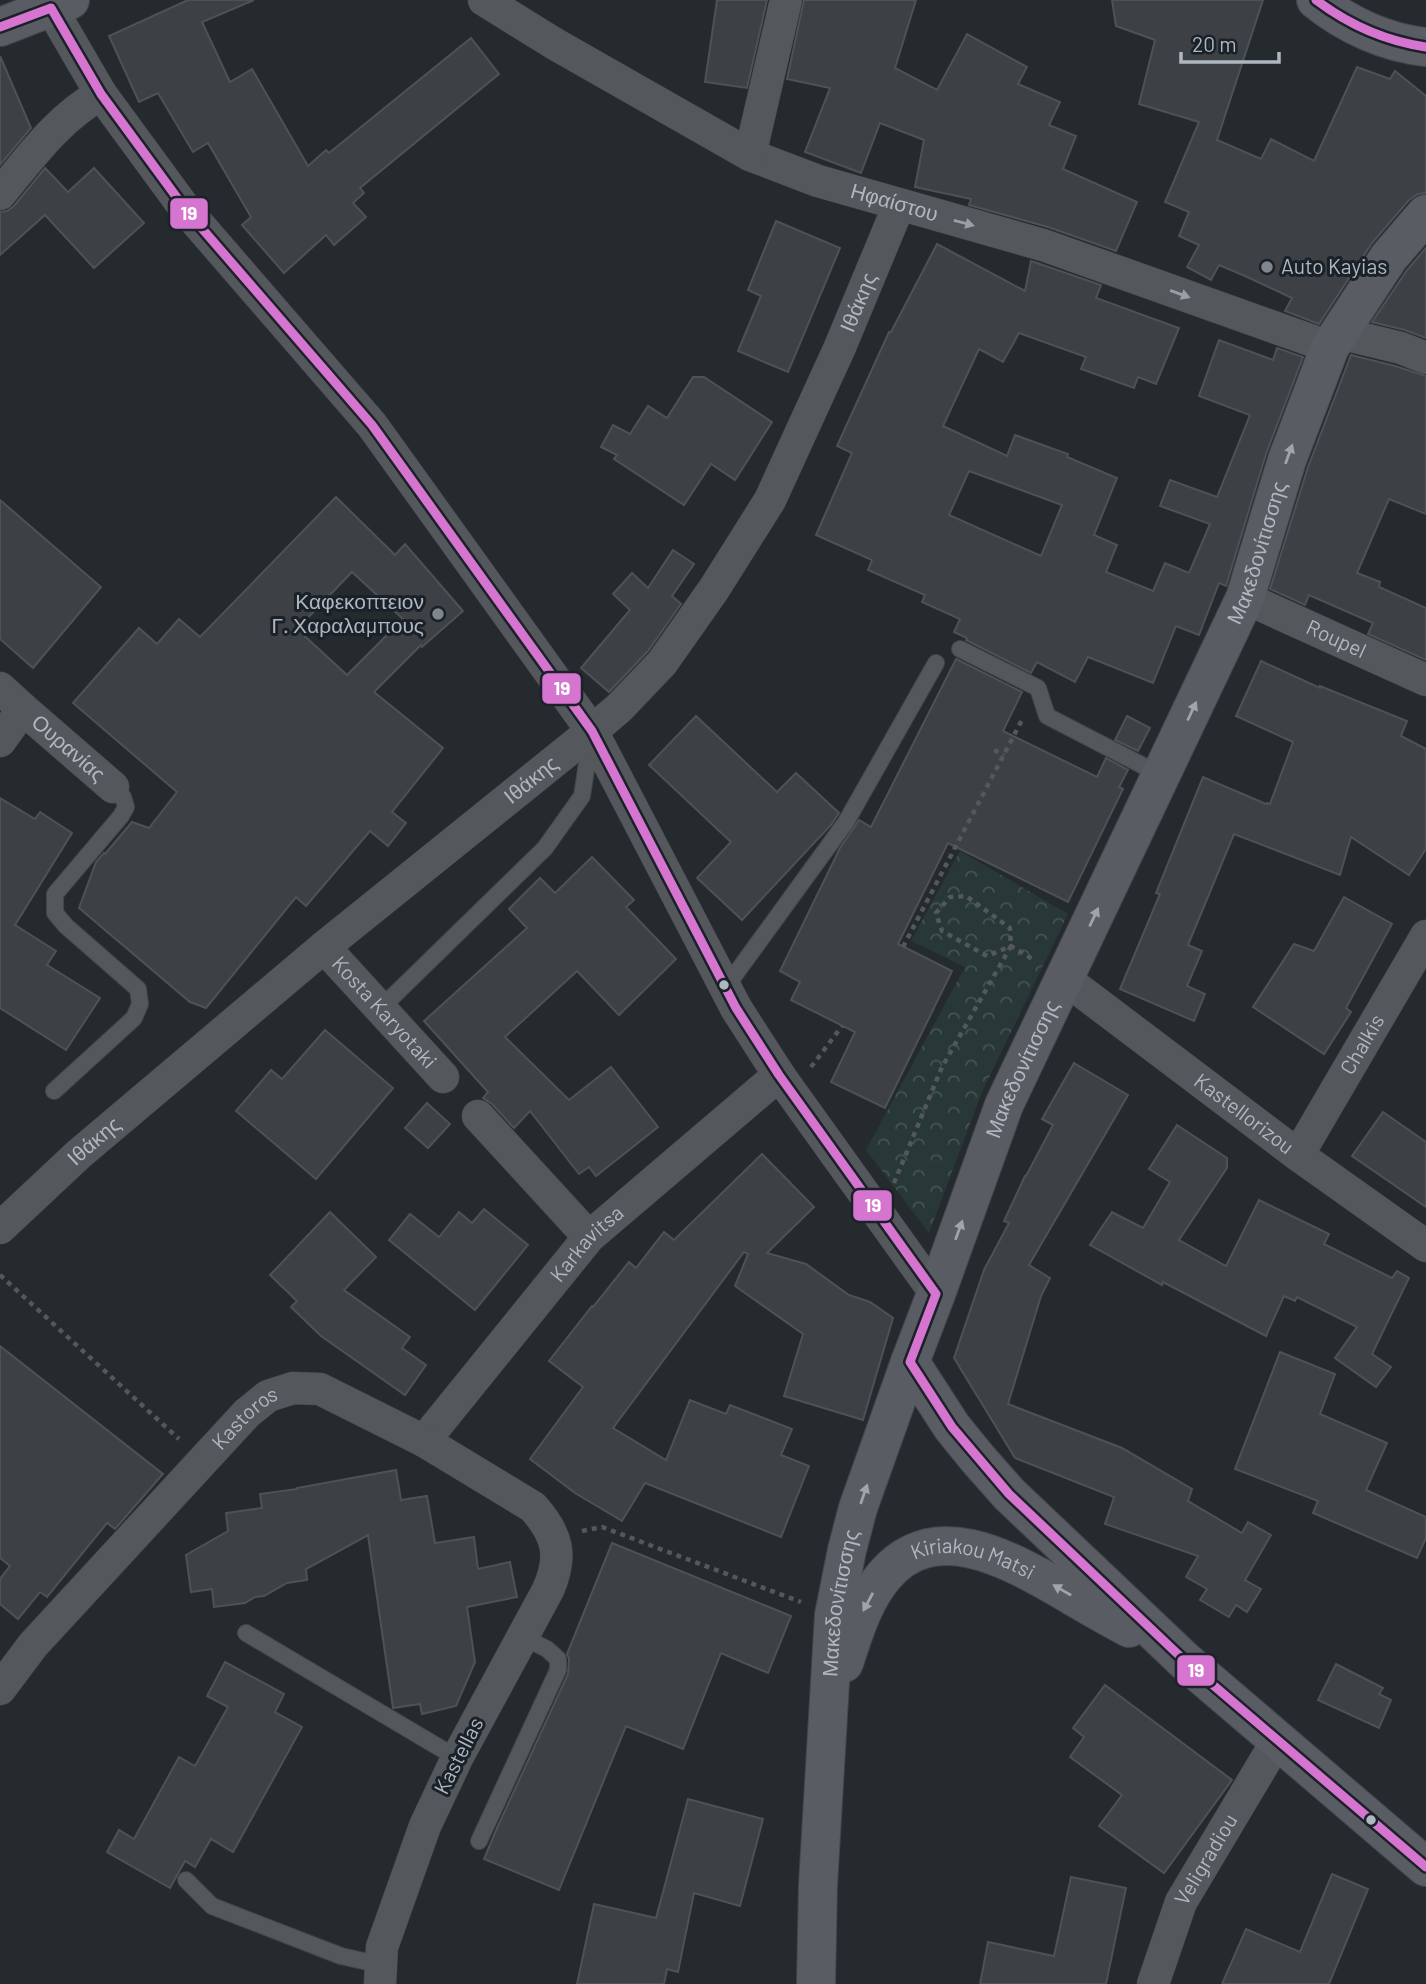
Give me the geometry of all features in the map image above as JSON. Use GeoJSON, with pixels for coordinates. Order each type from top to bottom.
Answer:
{"type":"FeatureCollection","features":[{"type":"Feature","properties":{"kind":"main road"},"geometry":{"type":"LineString","coordinates":[[1316,0],[1356,27],[1395,41],[1426,47]]}},
{"type":"Feature","properties":{"kind":"main road"},"geometry":{"type":"LineString","coordinates":[[0,27],[61,4]]}},
{"type":"Feature","properties":{"kind":"main road","name":"Μακεδονίτισσης"},"geometry":{"type":"LineString","coordinates":[[816,1984],[818,1885],[834,1615],[847,1550],[859,1508],[909,1362],[1004,1105],[1245,598],[1287,460],[1335,340],[1389,257],[1426,214]]}},
{"type":"Feature","properties":{"kind":"main road","name":"Kiriakou Matsi"},"geometry":{"type":"LineString","coordinates":[[909,1362],[952,1427],[1009,1494],[1185,1661],[1426,1867]]}},
{"type":"Feature","properties":{"kind":"main road","name":"Kiriakou Matsi"},"geometry":{"type":"LineString","coordinates":[[829,1705],[868,1600],[884,1577],[902,1559],[926,1550],[955,1546],[989,1552],[1026,1569],[1185,1661]]}},
{"type":"Feature","properties":{"kind":"street","name":"Ηφαίστου"},"geometry":{"type":"LineString","coordinates":[[484,0],[555,44],[750,155],[818,181],[1044,245],[1335,340],[1401,348],[1426,358]]}},
{"type":"Feature","properties":{"kind":"street"},"geometry":{"type":"LineString","coordinates":[[750,155],[786,0]]}},
{"type":"Feature","properties":{"kind":"street"},"geometry":{"type":"LineString","coordinates":[[61,4],[101,94],[186,210],[372,425],[592,731],[736,1008],[785,1084],[936,1294]]}},
{"type":"Feature","properties":{"kind":"street"},"geometry":{"type":"LineString","coordinates":[[0,194],[51,132],[87,102],[101,94]]}},
{"type":"Feature","properties":{"kind":"street","name":"Ιθάκης"},"geometry":{"type":"LineString","coordinates":[[0,1228],[79,1154],[324,947],[592,731],[662,663],[714,589],[770,499],[840,347],[899,205]]}},
{"type":"Feature","properties":{"kind":"street","name":"Roupel"},"geometry":{"type":"LineString","coordinates":[[1245,598],[1426,680]]}},
{"type":"Feature","properties":{"kind":"street","name":"Ουρανίας"},"geometry":{"type":"LineString","coordinates":[[0,688],[113,788]]}},
{"type":"Feature","properties":{"kind":"street","name":"Ουρανίας"},"geometry":{"type":"LineString","coordinates":[[0,741],[23,709]]}},
{"type":"Feature","properties":{"kind":"street","name":"Chalkis"},"geometry":{"type":"LineString","coordinates":[[1298,1155],[1426,936]]}},
{"type":"Feature","properties":{"kind":"street","name":"Kosta Karyotaki"},"geometry":{"type":"LineString","coordinates":[[324,947],[443,1077]]}},
{"type":"Feature","properties":{"kind":"street","name":"Kastellorizou"},"geometry":{"type":"LineString","coordinates":[[1065,979],[1298,1155],[1426,1245]]}},
{"type":"Feature","properties":{"kind":"street","name":"Karkavitsa"},"geometry":{"type":"LineString","coordinates":[[424,1441],[589,1237],[785,1084]]}},
{"type":"Feature","properties":{"kind":"street"},"geometry":{"type":"LineString","coordinates":[[478,1116],[589,1237]]}},
{"type":"Feature","properties":{"kind":"street","name":"Kastoros"},"geometry":{"type":"LineString","coordinates":[[0,1689],[33,1645],[247,1413],[268,1396],[293,1388],[320,1389],[424,1441],[533,1507],[554,1537]]}},
{"type":"Feature","properties":{"kind":"street","name":"Kastellas"},"geometry":{"type":"LineString","coordinates":[[381,1975],[382,1947],[425,1826],[457,1758],[555,1574],[557,1555],[554,1537]]}},
{"type":"Feature","properties":{"kind":"street","name":"Veligradiou"},"geometry":{"type":"LineString","coordinates":[[1153,1984],[1181,1902],[1277,1741]]}},
{"type":"Feature","properties":{"kind":"lane"},"geometry":{"type":"LineString","coordinates":[[960,649],[1038,688],[1047,716],[1161,775]]}},
{"type":"Feature","properties":{"kind":"lane"},"geometry":{"type":"LineString","coordinates":[[726,987],[846,822],[936,663]]}},
{"type":"Feature","properties":{"kind":"lane"},"geometry":{"type":"LineString","coordinates":[[381,1008],[545,848],[582,796],[592,731]]}},
{"type":"Feature","properties":{"kind":"lane"},"geometry":{"type":"LineString","coordinates":[[54,1091],[134,1018],[140,1004],[138,989],[66,926],[55,913],[54,894],[126,807],[123,797],[113,788]]}},
{"type":"Feature","properties":{"kind":"lane"},"geometry":{"type":"LineString","coordinates":[[246,1633],[457,1758]]}},
{"type":"Feature","properties":{"kind":"lane"},"geometry":{"type":"LineString","coordinates":[[479,1841],[558,1670],[558,1659],[547,1649],[523,1637]]}},
{"type":"Feature","properties":{"kind":"lane"},"geometry":{"type":"LineString","coordinates":[[186,1880],[212,1906],[341,1956],[381,1975]]}},
{"type":"Feature","properties":{"kind":"path"},"geometry":{"type":"LineString","coordinates":[[903,947],[1038,688]]}},
{"type":"Feature","properties":{"kind":"path"},"geometry":{"type":"LineString","coordinates":[[994,750],[1003,755]]}},
{"type":"Feature","properties":{"kind":"path"},"geometry":{"type":"LineString","coordinates":[[959,821],[967,824]]}},
{"type":"Feature","properties":{"kind":"path"},"geometry":{"type":"LineString","coordinates":[[925,890],[931,894]]}},
{"type":"Feature","properties":{"kind":"path"},"geometry":{"type":"LineString","coordinates":[[880,1216],[943,1067],[1010,946],[1010,928],[966,896],[950,897],[936,913],[942,931],[988,956],[1010,946]]}},
{"type":"Feature","properties":{"kind":"path"},"geometry":{"type":"LineString","coordinates":[[1010,946],[1065,979]]}},
{"type":"Feature","properties":{"kind":"path"},"geometry":{"type":"LineString","coordinates":[[785,1084],[842,1026]]}},
{"type":"Feature","properties":{"kind":"path"},"geometry":{"type":"LineString","coordinates":[[0,1275],[203,1461]]}},
{"type":"Feature","properties":{"kind":"path"},"geometry":{"type":"LineString","coordinates":[[554,1537],[602,1527],[834,1615]]}},
{"type":"Feature","properties":{"kind":"green space"},"geometry":{"type":"Polygon","coordinates":[[[960,851],[1068,914],[982,1092],[929,1233],[866,1150],[965,967],[911,941],[960,851]]]}},
{"type":"Feature","properties":{"kind":"building"},"geometry":{"type":"Polygon","coordinates":[[[188,0],[254,0],[202,22],[230,82],[252,69],[308,166],[326,150],[329,153],[471,38],[499,74],[360,188],[364,193],[353,203],[366,217],[334,245],[326,235],[284,273],[242,225],[251,217],[208,143],[193,152],[158,93],[139,102],[109,36],[188,0]]]}},
{"type":"Feature","properties":{"kind":"building"},"geometry":{"type":"Polygon","coordinates":[[[717,0],[767,0],[747,88],[705,82],[717,0]]]}},
{"type":"Feature","properties":{"kind":"building"},"geometry":{"type":"Polygon","coordinates":[[[804,0],[916,0],[895,68],[937,90],[967,34],[1027,67],[1018,84],[1060,102],[1049,125],[1076,136],[1063,169],[1137,202],[1116,251],[1048,227],[969,205],[971,199],[915,187],[924,140],[880,123],[861,173],[805,152],[830,88],[787,79],[804,0]]]}},
{"type":"Feature","properties":{"kind":"building"},"geometry":{"type":"Polygon","coordinates":[[[1112,0],[1263,0],[1217,140],[1261,159],[1271,139],[1314,161],[1357,67],[1390,79],[1395,71],[1426,96],[1426,193],[1418,194],[1409,200],[1372,243],[1319,324],[1285,311],[1292,298],[1245,276],[1219,265],[1211,280],[1187,267],[1199,245],[1179,236],[1189,212],[1165,202],[1199,122],[1139,104],[1155,40],[1116,26],[1112,0]]]}},
{"type":"Feature","properties":{"kind":"building"},"geometry":{"type":"Polygon","coordinates":[[[0,56],[31,128],[0,165],[0,56]]]}},
{"type":"Feature","properties":{"kind":"building"},"geometry":{"type":"Polygon","coordinates":[[[45,168],[68,192],[94,168],[144,223],[94,268],[45,215],[0,255],[0,212],[14,206],[45,168]]]}},
{"type":"Feature","properties":{"kind":"building"},"geometry":{"type":"Polygon","coordinates":[[[776,221],[840,248],[788,372],[738,351],[761,296],[748,290],[776,221]]]}},
{"type":"Feature","properties":{"kind":"building"},"geometry":{"type":"Polygon","coordinates":[[[937,244],[1025,291],[1031,261],[1101,285],[1096,298],[1179,328],[1156,384],[1138,377],[1134,388],[1081,369],[1086,357],[1019,333],[1003,362],[979,349],[943,426],[1007,456],[1015,435],[1068,454],[1067,457],[1117,478],[1094,535],[1117,545],[1106,572],[1153,591],[1165,563],[1189,573],[1210,524],[1160,506],[1170,480],[1217,497],[1250,415],[1199,396],[1219,340],[1273,360],[1277,348],[1303,357],[1266,454],[1226,586],[1219,583],[1199,635],[1176,626],[1153,683],[1088,657],[1075,682],[1037,662],[1031,673],[954,632],[960,619],[922,602],[925,595],[868,570],[872,560],[816,535],[852,453],[837,446],[891,332],[937,244]],[[969,471],[949,515],[1041,556],[1062,505],[969,471]]]}},
{"type":"Feature","properties":{"kind":"building"},"geometry":{"type":"Polygon","coordinates":[[[1426,248],[1426,338],[1372,322],[1407,270],[1426,248]]]}},
{"type":"Feature","properties":{"kind":"building"},"geometry":{"type":"Polygon","coordinates":[[[1351,355],[1426,376],[1426,514],[1389,499],[1357,573],[1380,582],[1379,587],[1426,608],[1426,660],[1368,634],[1373,623],[1309,595],[1305,605],[1270,589],[1308,467],[1351,355]]]}},
{"type":"Feature","properties":{"kind":"building"},"geometry":{"type":"Polygon","coordinates":[[[693,377],[704,377],[772,422],[735,480],[711,464],[684,505],[614,459],[617,455],[601,447],[613,425],[630,434],[648,406],[667,418],[693,377]]]}},
{"type":"Feature","properties":{"kind":"building"},"geometry":{"type":"Polygon","coordinates":[[[336,497],[395,555],[405,544],[463,611],[422,647],[421,645],[374,692],[443,748],[392,812],[406,823],[388,846],[370,831],[306,906],[296,897],[206,1008],[190,1002],[79,908],[96,862],[132,822],[149,828],[177,792],[73,703],[139,628],[157,644],[179,619],[200,637],[336,497]],[[352,572],[297,629],[347,675],[403,619],[352,572]]]}},
{"type":"Feature","properties":{"kind":"building"},"geometry":{"type":"Polygon","coordinates":[[[0,500],[101,587],[33,668],[0,639],[0,500]]]}},
{"type":"Feature","properties":{"kind":"building"},"geometry":{"type":"Polygon","coordinates":[[[673,550],[694,564],[672,596],[681,604],[648,651],[609,692],[581,668],[630,610],[613,594],[632,573],[648,588],[673,550]]]}},
{"type":"Feature","properties":{"kind":"building"},"geometry":{"type":"Polygon","coordinates":[[[956,659],[1022,692],[1003,731],[1097,777],[1106,758],[1128,770],[1119,787],[1123,789],[1068,902],[948,843],[898,944],[952,971],[885,1108],[831,1082],[855,1032],[791,1000],[800,982],[780,971],[840,848],[859,820],[871,827],[956,659]]]}},
{"type":"Feature","properties":{"kind":"building"},"geometry":{"type":"Polygon","coordinates":[[[1261,661],[1320,688],[1407,721],[1401,736],[1426,749],[1426,849],[1409,875],[1351,837],[1340,875],[1234,834],[1188,945],[1202,951],[1187,986],[1205,994],[1194,1021],[1120,989],[1160,894],[1156,893],[1203,777],[1270,804],[1293,742],[1236,716],[1261,661]]]}},
{"type":"Feature","properties":{"kind":"building"},"geometry":{"type":"Polygon","coordinates":[[[696,716],[777,792],[796,773],[839,813],[831,825],[742,920],[697,878],[731,842],[649,765],[696,716]]]}},
{"type":"Feature","properties":{"kind":"building"},"geometry":{"type":"Polygon","coordinates":[[[1127,716],[1150,728],[1138,751],[1115,740],[1127,716]]]}},
{"type":"Feature","properties":{"kind":"building"},"geometry":{"type":"Polygon","coordinates":[[[0,798],[35,819],[40,812],[72,833],[15,925],[56,951],[47,965],[100,998],[66,1050],[0,1008],[0,798]]]}},
{"type":"Feature","properties":{"kind":"building"},"geometry":{"type":"Polygon","coordinates":[[[592,857],[634,900],[626,907],[676,959],[619,1015],[577,971],[505,1037],[569,1100],[611,1067],[658,1127],[596,1176],[589,1167],[579,1174],[530,1111],[514,1128],[483,1098],[488,1092],[424,1021],[527,928],[509,909],[540,878],[555,893],[592,857]]]}},
{"type":"Feature","properties":{"kind":"building"},"geometry":{"type":"Polygon","coordinates":[[[1344,897],[1392,924],[1346,1008],[1351,1012],[1324,1054],[1253,1007],[1294,944],[1314,951],[1344,897]]]}},
{"type":"Feature","properties":{"kind":"building"},"geometry":{"type":"Polygon","coordinates":[[[325,1030],[393,1088],[316,1179],[236,1111],[271,1070],[282,1079],[325,1030]]]}},
{"type":"Feature","properties":{"kind":"building"},"geometry":{"type":"Polygon","coordinates":[[[1074,1063],[1128,1095],[1029,1265],[1050,1278],[1041,1296],[1008,1404],[1122,1448],[1192,1489],[1188,1501],[1242,1533],[1248,1522],[1271,1535],[1245,1580],[1261,1589],[1247,1612],[1236,1605],[1229,1617],[1200,1600],[1207,1589],[1186,1577],[1198,1556],[1105,1524],[1114,1497],[1015,1458],[954,1358],[984,1270],[1009,1223],[1004,1221],[1053,1125],[1042,1119],[1074,1063]]]}},
{"type":"Feature","properties":{"kind":"building"},"geometry":{"type":"Polygon","coordinates":[[[427,1103],[450,1124],[428,1148],[405,1128],[427,1103]]]}},
{"type":"Feature","properties":{"kind":"building"},"geometry":{"type":"Polygon","coordinates":[[[1383,1112],[1426,1142],[1426,1207],[1352,1156],[1383,1112]]]}},
{"type":"Feature","properties":{"kind":"building"},"geometry":{"type":"Polygon","coordinates":[[[1177,1125],[1227,1158],[1227,1168],[1179,1240],[1226,1266],[1259,1200],[1329,1234],[1324,1244],[1392,1278],[1397,1271],[1409,1278],[1372,1354],[1391,1367],[1376,1387],[1335,1358],[1357,1327],[1297,1297],[1295,1301],[1284,1296],[1266,1336],[1163,1282],[1162,1285],[1090,1245],[1112,1212],[1143,1228],[1170,1182],[1149,1169],[1177,1125]]]}},
{"type":"Feature","properties":{"kind":"building"},"geometry":{"type":"Polygon","coordinates":[[[762,1154],[814,1207],[767,1253],[806,1264],[849,1295],[870,1302],[893,1318],[863,1420],[784,1396],[803,1334],[735,1286],[748,1254],[744,1252],[613,1428],[666,1460],[690,1400],[726,1414],[730,1405],[792,1429],[781,1455],[809,1466],[781,1537],[645,1483],[622,1521],[575,1493],[530,1459],[583,1387],[549,1361],[629,1262],[636,1268],[664,1232],[674,1240],[762,1154]]]}},
{"type":"Feature","properties":{"kind":"building"},"geometry":{"type":"Polygon","coordinates":[[[484,1209],[528,1245],[475,1310],[389,1240],[410,1214],[439,1237],[459,1212],[472,1223],[484,1209]]]}},
{"type":"Feature","properties":{"kind":"building"},"geometry":{"type":"Polygon","coordinates":[[[330,1212],[376,1257],[344,1290],[410,1337],[402,1348],[426,1365],[405,1395],[321,1336],[291,1307],[297,1301],[270,1275],[330,1212]]]}},
{"type":"Feature","properties":{"kind":"building"},"geometry":{"type":"Polygon","coordinates":[[[0,1346],[163,1474],[115,1529],[107,1523],[47,1597],[40,1592],[18,1619],[0,1604],[0,1579],[10,1566],[0,1558],[0,1346]]]}},
{"type":"Feature","properties":{"kind":"building"},"geometry":{"type":"Polygon","coordinates":[[[1280,1352],[1335,1374],[1320,1414],[1387,1443],[1366,1490],[1426,1517],[1426,1538],[1417,1558],[1313,1513],[1318,1501],[1235,1469],[1280,1352]]]}},
{"type":"Feature","properties":{"kind":"building"},"geometry":{"type":"Polygon","coordinates":[[[396,1470],[401,1500],[427,1496],[435,1543],[474,1537],[478,1569],[510,1562],[517,1597],[467,1607],[475,1662],[456,1706],[422,1714],[420,1704],[393,1708],[368,1535],[306,1569],[307,1580],[287,1583],[245,1603],[214,1607],[212,1589],[191,1592],[186,1555],[228,1531],[226,1513],[262,1508],[260,1494],[396,1470]]]}},
{"type":"Feature","properties":{"kind":"building"},"geometry":{"type":"Polygon","coordinates":[[[612,1543],[791,1616],[768,1673],[721,1653],[683,1749],[626,1726],[559,1890],[484,1859],[568,1674],[567,1654],[612,1543]]]}},
{"type":"Feature","properties":{"kind":"building"},"geometry":{"type":"Polygon","coordinates":[[[225,1662],[284,1694],[275,1712],[302,1727],[233,1852],[211,1839],[195,1867],[185,1861],[170,1888],[107,1852],[119,1830],[134,1839],[179,1757],[195,1766],[228,1707],[207,1696],[225,1662]]]}},
{"type":"Feature","properties":{"kind":"building"},"geometry":{"type":"Polygon","coordinates":[[[1336,1664],[1383,1688],[1379,1694],[1391,1700],[1379,1728],[1318,1700],[1336,1664]]]}},
{"type":"Feature","properties":{"kind":"building"},"geometry":{"type":"Polygon","coordinates":[[[1105,1685],[1232,1780],[1164,1873],[1099,1826],[1122,1795],[1070,1757],[1084,1737],[1073,1728],[1105,1685]]]}},
{"type":"Feature","properties":{"kind":"building"},"geometry":{"type":"Polygon","coordinates":[[[688,1799],[763,1819],[740,1906],[694,1893],[678,1972],[667,1969],[664,1984],[577,1984],[594,1904],[656,1918],[688,1799]]]}},
{"type":"Feature","properties":{"kind":"building"},"geometry":{"type":"Polygon","coordinates":[[[1332,1874],[1368,1889],[1329,1984],[1222,1984],[1246,1929],[1300,1952],[1332,1874]]]}},
{"type":"Feature","properties":{"kind":"building"},"geometry":{"type":"Polygon","coordinates":[[[1071,1877],[1126,1888],[1106,1984],[980,1984],[988,1942],[1054,1956],[1071,1877]]]}},
{"type":"Feature","properties":{"kind":"transit line","name":"19"},"geometry":{"type":"LineString","coordinates":[[1316,0],[1368,31],[1396,41],[1426,47]]}},
{"type":"Feature","properties":{"kind":"transit line","name":"19"},"geometry":{"type":"LineString","coordinates":[[0,27],[51,8],[101,94],[186,210],[372,425],[592,731],[736,1008],[779,1075],[936,1294],[910,1362],[952,1427],[1009,1494],[1185,1661],[1426,1867]]}},
{"type":"Feature","properties":{"kind":"place","name":"Auto Kayias"},"geometry":{"type":"Point","coordinates":[1267,267]}},
{"type":"Feature","properties":{"kind":"place","name":"Καφεκοπτειον Γ. Χαραλαμπους"},"geometry":{"type":"Point","coordinates":[438,614]}}]}
